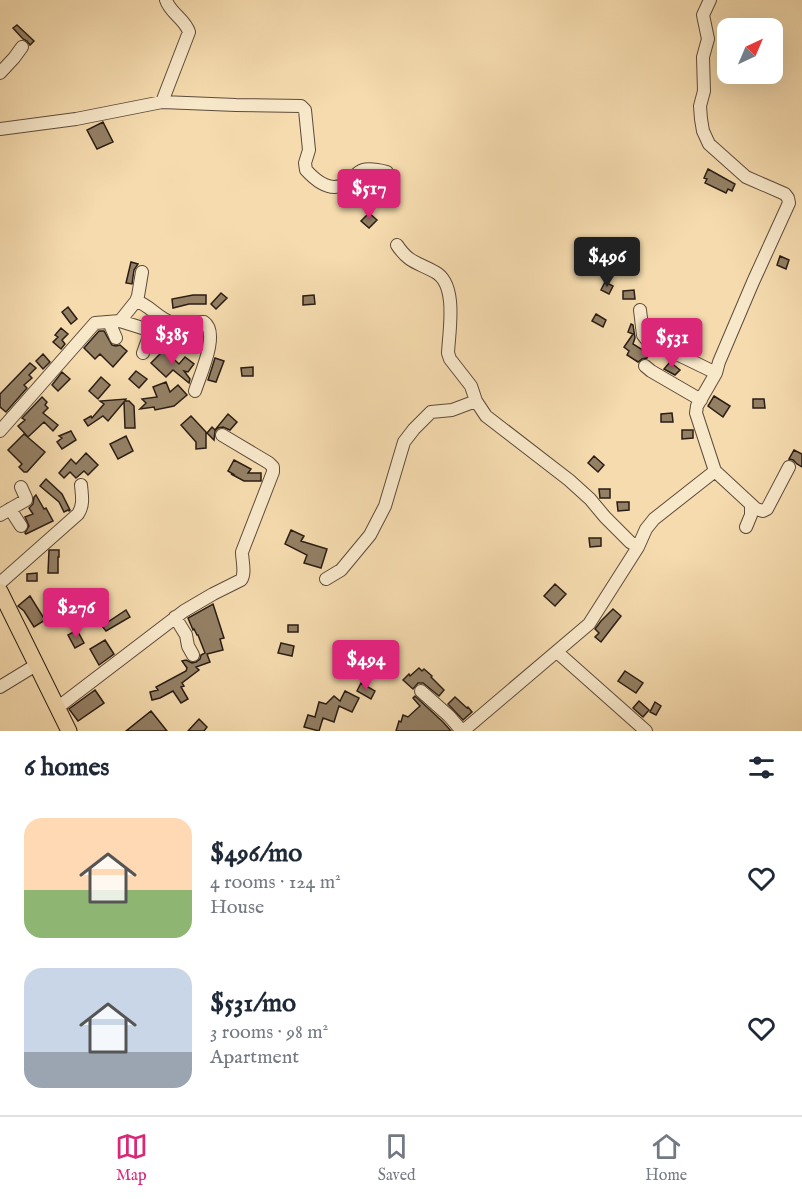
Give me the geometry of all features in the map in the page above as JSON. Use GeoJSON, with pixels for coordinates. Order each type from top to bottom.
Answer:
{"type":"FeatureCollection","features":[{"type":"Feature","properties":{"kind":"main road"},"geometry":{"type":"LineString","coordinates":[[0,591],[69,731]]}},
{"type":"Feature","properties":{"kind":"street"},"geometry":{"type":"LineString","coordinates":[[162,102],[189,32],[186,25],[169,8],[166,0]]}},
{"type":"Feature","properties":{"kind":"street"},"geometry":{"type":"LineString","coordinates":[[710,0],[702,15],[708,39],[703,57],[704,91],[700,106],[701,119],[709,144],[746,177],[785,195],[789,203],[753,282],[716,373],[697,406],[696,413],[715,471],[756,509],[763,511],[767,509],[789,467]]}},
{"type":"Feature","properties":{"kind":"street"},"geometry":{"type":"LineString","coordinates":[[0,73],[22,47]]}},
{"type":"Feature","properties":{"kind":"street"},"geometry":{"type":"LineString","coordinates":[[0,129],[76,119],[162,102],[301,106],[305,110],[308,140],[306,170],[323,185],[331,188],[344,185],[362,170],[387,171]]}},
{"type":"Feature","properties":{"kind":"street"},"geometry":{"type":"LineString","coordinates":[[397,244],[404,255],[441,275],[446,284],[451,299],[448,353],[471,386],[476,401],[486,416],[569,480],[630,542],[638,547]]}},
{"type":"Feature","properties":{"kind":"street"},"geometry":{"type":"LineString","coordinates":[[114,322],[136,301],[142,272]]}},
{"type":"Feature","properties":{"kind":"street"},"geometry":{"type":"LineString","coordinates":[[136,301],[168,321],[207,323],[210,349],[195,391]]}},
{"type":"Feature","properties":{"kind":"street"},"geometry":{"type":"LineString","coordinates":[[640,310],[643,335],[646,339],[716,373]]}},
{"type":"Feature","properties":{"kind":"street"},"geometry":{"type":"LineString","coordinates":[[0,431],[95,323],[114,322],[157,331],[168,321]]}},
{"type":"Feature","properties":{"kind":"street"},"geometry":{"type":"LineString","coordinates":[[114,322],[116,338]]}},
{"type":"Feature","properties":{"kind":"street"},"geometry":{"type":"LineString","coordinates":[[143,353],[151,331]]}},
{"type":"Feature","properties":{"kind":"street"},"geometry":{"type":"LineString","coordinates":[[645,366],[701,400]]}},
{"type":"Feature","properties":{"kind":"street"},"geometry":{"type":"LineString","coordinates":[[326,579],[350,562],[370,535],[385,506],[404,442],[414,429],[431,412],[452,410],[476,401]]}},
{"type":"Feature","properties":{"kind":"street"},"geometry":{"type":"LineString","coordinates":[[57,708],[175,617],[243,577],[242,552],[273,467],[222,435]]}},
{"type":"Feature","properties":{"kind":"street"},"geometry":{"type":"LineString","coordinates":[[421,691],[463,731],[589,624],[654,519],[715,471]]}},
{"type":"Feature","properties":{"kind":"street"},"geometry":{"type":"LineString","coordinates":[[0,583],[78,514],[82,501],[81,485]]}},
{"type":"Feature","properties":{"kind":"street"},"geometry":{"type":"LineString","coordinates":[[21,487],[26,498],[5,512],[21,526]]}},
{"type":"Feature","properties":{"kind":"street"},"geometry":{"type":"LineString","coordinates":[[746,528],[752,506]]}},
{"type":"Feature","properties":{"kind":"street"},"geometry":{"type":"LineString","coordinates":[[175,617],[194,655]]}},
{"type":"Feature","properties":{"kind":"street"},"geometry":{"type":"LineString","coordinates":[[557,652],[646,731]]}},
{"type":"Feature","properties":{"kind":"street"},"geometry":{"type":"LineString","coordinates":[[0,687],[36,665]]}},
{"type":"Feature","properties":{"kind":"building"},"geometry":{"type":"Polygon","coordinates":[[[17,25],[34,41],[30,45],[13,28],[17,25]]]}},
{"type":"Feature","properties":{"kind":"building"},"geometry":{"type":"Polygon","coordinates":[[[103,122],[113,142],[97,149],[87,130],[103,122]]]}},
{"type":"Feature","properties":{"kind":"building"},"geometry":{"type":"Polygon","coordinates":[[[708,169],[735,184],[732,191],[728,189],[726,193],[705,183],[707,179],[704,178],[708,169]]]}},
{"type":"Feature","properties":{"kind":"building"},"geometry":{"type":"Polygon","coordinates":[[[366,178],[375,183],[368,195],[378,201],[375,206],[351,193],[366,178]]]}},
{"type":"Feature","properties":{"kind":"building"},"geometry":{"type":"Polygon","coordinates":[[[369,213],[377,220],[369,228],[361,221],[369,213]]]}},
{"type":"Feature","properties":{"kind":"building"},"geometry":{"type":"Polygon","coordinates":[[[780,256],[789,260],[786,269],[777,265],[780,256]]]}},
{"type":"Feature","properties":{"kind":"building"},"geometry":{"type":"Polygon","coordinates":[[[131,262],[138,264],[134,270],[132,284],[126,283],[131,262]]]}},
{"type":"Feature","properties":{"kind":"building"},"geometry":{"type":"Polygon","coordinates":[[[605,282],[613,286],[609,294],[601,290],[605,282]]]}},
{"type":"Feature","properties":{"kind":"building"},"geometry":{"type":"Polygon","coordinates":[[[634,290],[635,299],[623,299],[623,291],[634,290]]]}},
{"type":"Feature","properties":{"kind":"building"},"geometry":{"type":"Polygon","coordinates":[[[221,293],[227,298],[216,309],[211,304],[221,293]]]}},
{"type":"Feature","properties":{"kind":"building"},"geometry":{"type":"Polygon","coordinates":[[[206,295],[206,304],[189,304],[173,308],[172,299],[206,295]]]}},
{"type":"Feature","properties":{"kind":"building"},"geometry":{"type":"Polygon","coordinates":[[[314,295],[315,304],[303,305],[303,296],[314,295]]]}},
{"type":"Feature","properties":{"kind":"building"},"geometry":{"type":"Polygon","coordinates":[[[68,307],[77,319],[71,324],[62,312],[68,307]]]}},
{"type":"Feature","properties":{"kind":"building"},"geometry":{"type":"Polygon","coordinates":[[[596,314],[606,320],[603,327],[592,321],[596,314]]]}},
{"type":"Feature","properties":{"kind":"building"},"geometry":{"type":"Polygon","coordinates":[[[631,324],[635,338],[633,344],[649,354],[647,358],[638,362],[627,355],[629,351],[624,347],[633,334],[628,332],[631,324]]]}},
{"type":"Feature","properties":{"kind":"building"},"geometry":{"type":"Polygon","coordinates":[[[682,326],[693,326],[694,335],[682,335],[682,326]]]}},
{"type":"Feature","properties":{"kind":"building"},"geometry":{"type":"Polygon","coordinates":[[[61,328],[68,334],[62,340],[65,344],[61,349],[53,342],[58,337],[55,335],[61,328]]]}},
{"type":"Feature","properties":{"kind":"building"},"geometry":{"type":"Polygon","coordinates":[[[99,331],[104,331],[112,345],[120,345],[127,351],[113,367],[100,354],[95,359],[84,348],[99,331]]]}},
{"type":"Feature","properties":{"kind":"building"},"geometry":{"type":"Polygon","coordinates":[[[174,331],[186,334],[181,347],[170,342],[174,331]]]}},
{"type":"Feature","properties":{"kind":"building"},"geometry":{"type":"Polygon","coordinates":[[[164,350],[179,364],[185,357],[194,364],[188,372],[184,371],[190,379],[189,383],[173,370],[166,377],[151,363],[164,350]]]}},
{"type":"Feature","properties":{"kind":"building"},"geometry":{"type":"Polygon","coordinates":[[[43,354],[50,362],[43,369],[36,361],[43,354]]]}},
{"type":"Feature","properties":{"kind":"building"},"geometry":{"type":"Polygon","coordinates":[[[215,358],[224,361],[216,382],[208,380],[215,358]]]}},
{"type":"Feature","properties":{"kind":"building"},"geometry":{"type":"Polygon","coordinates":[[[670,362],[680,370],[675,375],[664,369],[670,362]]]}},
{"type":"Feature","properties":{"kind":"building"},"geometry":{"type":"Polygon","coordinates":[[[30,363],[36,368],[29,375],[32,378],[24,385],[27,388],[6,412],[0,407],[0,394],[30,363]]]}},
{"type":"Feature","properties":{"kind":"building"},"geometry":{"type":"Polygon","coordinates":[[[253,367],[253,376],[242,376],[241,368],[253,367]]]}},
{"type":"Feature","properties":{"kind":"building"},"geometry":{"type":"Polygon","coordinates":[[[136,371],[147,379],[139,388],[129,379],[136,371]]]}},
{"type":"Feature","properties":{"kind":"building"},"geometry":{"type":"Polygon","coordinates":[[[62,372],[70,379],[58,391],[52,385],[62,372]]]}},
{"type":"Feature","properties":{"kind":"building"},"geometry":{"type":"Polygon","coordinates":[[[101,377],[110,385],[98,399],[89,391],[101,377]]]}},
{"type":"Feature","properties":{"kind":"building"},"geometry":{"type":"Polygon","coordinates":[[[166,382],[170,392],[178,385],[187,395],[174,406],[155,410],[154,407],[140,409],[146,403],[142,399],[157,397],[153,387],[166,382]]]}},
{"type":"Feature","properties":{"kind":"building"},"geometry":{"type":"Polygon","coordinates":[[[714,396],[730,406],[723,417],[708,406],[714,396]]]}},
{"type":"Feature","properties":{"kind":"building"},"geometry":{"type":"Polygon","coordinates":[[[42,397],[47,402],[45,405],[48,408],[43,413],[58,425],[53,431],[44,422],[28,437],[18,426],[25,420],[22,418],[42,397]]]}},
{"type":"Feature","properties":{"kind":"building"},"geometry":{"type":"Polygon","coordinates":[[[126,399],[125,401],[129,401],[134,406],[135,428],[125,428],[124,402],[108,421],[103,416],[88,426],[84,420],[91,416],[92,418],[104,404],[100,401],[126,399]]]}},
{"type":"Feature","properties":{"kind":"building"},"geometry":{"type":"Polygon","coordinates":[[[753,399],[764,399],[765,408],[753,408],[753,399]]]}},
{"type":"Feature","properties":{"kind":"building"},"geometry":{"type":"Polygon","coordinates":[[[672,413],[673,422],[661,422],[661,414],[672,413]]]}},
{"type":"Feature","properties":{"kind":"building"},"geometry":{"type":"Polygon","coordinates":[[[228,414],[237,422],[230,430],[223,427],[218,428],[215,431],[214,440],[207,433],[212,427],[215,430],[228,414]]]}},
{"type":"Feature","properties":{"kind":"building"},"geometry":{"type":"Polygon","coordinates":[[[191,416],[206,432],[206,448],[196,449],[196,442],[181,425],[191,416]]]}},
{"type":"Feature","properties":{"kind":"building"},"geometry":{"type":"Polygon","coordinates":[[[682,430],[693,430],[693,438],[682,439],[682,430]]]}},
{"type":"Feature","properties":{"kind":"building"},"geometry":{"type":"Polygon","coordinates":[[[71,431],[76,440],[62,449],[57,442],[62,438],[59,436],[71,431]]]}},
{"type":"Feature","properties":{"kind":"building"},"geometry":{"type":"Polygon","coordinates":[[[24,434],[45,452],[27,472],[19,467],[22,464],[8,450],[24,434]]]}},
{"type":"Feature","properties":{"kind":"building"},"geometry":{"type":"Polygon","coordinates":[[[126,436],[133,451],[118,459],[110,444],[126,436]]]}},
{"type":"Feature","properties":{"kind":"building"},"geometry":{"type":"Polygon","coordinates":[[[794,450],[802,454],[802,467],[789,459],[794,450]]]}},
{"type":"Feature","properties":{"kind":"building"},"geometry":{"type":"Polygon","coordinates":[[[86,453],[98,465],[88,475],[84,471],[76,478],[70,472],[64,478],[59,473],[71,459],[76,464],[86,453]]]}},
{"type":"Feature","properties":{"kind":"building"},"geometry":{"type":"Polygon","coordinates":[[[594,456],[604,465],[598,472],[588,463],[594,456]]]}},
{"type":"Feature","properties":{"kind":"building"},"geometry":{"type":"Polygon","coordinates":[[[234,460],[251,469],[248,473],[261,473],[261,481],[244,481],[231,474],[233,474],[228,471],[234,460]]]}},
{"type":"Feature","properties":{"kind":"building"},"geometry":{"type":"Polygon","coordinates":[[[46,479],[62,494],[69,511],[64,512],[59,502],[40,486],[46,479]]]}},
{"type":"Feature","properties":{"kind":"building"},"geometry":{"type":"Polygon","coordinates":[[[599,489],[610,489],[610,498],[600,498],[599,489]]]}},
{"type":"Feature","properties":{"kind":"building"},"geometry":{"type":"Polygon","coordinates":[[[36,495],[53,521],[26,534],[29,526],[25,517],[33,514],[29,508],[36,495]]]}},
{"type":"Feature","properties":{"kind":"building"},"geometry":{"type":"Polygon","coordinates":[[[617,502],[629,502],[629,510],[618,511],[617,502]]]}},
{"type":"Feature","properties":{"kind":"building"},"geometry":{"type":"Polygon","coordinates":[[[291,530],[304,536],[301,541],[327,549],[321,568],[304,563],[307,555],[285,544],[291,530]]]}},
{"type":"Feature","properties":{"kind":"building"},"geometry":{"type":"Polygon","coordinates":[[[589,538],[601,538],[601,546],[590,547],[589,538]]]}},
{"type":"Feature","properties":{"kind":"building"},"geometry":{"type":"Polygon","coordinates":[[[49,550],[59,550],[58,573],[48,573],[49,550]]]}},
{"type":"Feature","properties":{"kind":"building"},"geometry":{"type":"Polygon","coordinates":[[[37,573],[37,581],[27,581],[27,574],[37,573]]]}},
{"type":"Feature","properties":{"kind":"building"},"geometry":{"type":"Polygon","coordinates":[[[555,584],[566,594],[555,606],[544,596],[555,584]]]}},
{"type":"Feature","properties":{"kind":"building"},"geometry":{"type":"Polygon","coordinates":[[[30,596],[45,620],[34,627],[18,606],[30,596]]]}},
{"type":"Feature","properties":{"kind":"building"},"geometry":{"type":"Polygon","coordinates":[[[213,604],[224,638],[220,639],[223,650],[207,654],[210,662],[196,667],[199,670],[182,683],[184,686],[181,687],[188,699],[181,703],[173,691],[152,700],[150,692],[158,690],[156,687],[186,671],[187,668],[182,661],[196,662],[205,653],[188,618],[213,604]]]}},
{"type":"Feature","properties":{"kind":"building"},"geometry":{"type":"Polygon","coordinates":[[[613,609],[621,616],[601,642],[595,637],[599,633],[595,629],[613,609]]]}},
{"type":"Feature","properties":{"kind":"building"},"geometry":{"type":"Polygon","coordinates":[[[126,610],[130,617],[106,631],[102,626],[126,610]]]}},
{"type":"Feature","properties":{"kind":"building"},"geometry":{"type":"Polygon","coordinates":[[[288,625],[298,625],[298,632],[288,632],[288,625]]]}},
{"type":"Feature","properties":{"kind":"building"},"geometry":{"type":"Polygon","coordinates":[[[77,630],[84,643],[75,648],[68,635],[77,630]]]}},
{"type":"Feature","properties":{"kind":"building"},"geometry":{"type":"Polygon","coordinates":[[[105,640],[114,654],[99,665],[90,649],[105,640]]]}},
{"type":"Feature","properties":{"kind":"building"},"geometry":{"type":"Polygon","coordinates":[[[281,643],[294,646],[292,656],[278,653],[281,643]]]}},
{"type":"Feature","properties":{"kind":"building"},"geometry":{"type":"Polygon","coordinates":[[[419,668],[432,676],[444,690],[439,696],[423,683],[418,683],[413,689],[403,680],[419,668]]]}},
{"type":"Feature","properties":{"kind":"building"},"geometry":{"type":"Polygon","coordinates":[[[625,671],[643,683],[636,693],[618,681],[625,671]]]}},
{"type":"Feature","properties":{"kind":"building"},"geometry":{"type":"Polygon","coordinates":[[[361,683],[375,691],[371,699],[357,691],[361,683]]]}},
{"type":"Feature","properties":{"kind":"building"},"geometry":{"type":"Polygon","coordinates":[[[95,690],[104,703],[78,721],[69,709],[95,690]]]}},
{"type":"Feature","properties":{"kind":"building"},"geometry":{"type":"Polygon","coordinates":[[[345,691],[359,698],[352,712],[339,706],[334,722],[323,718],[319,731],[304,727],[308,715],[315,717],[319,702],[326,704],[334,696],[340,701],[345,691]]]}},
{"type":"Feature","properties":{"kind":"building"},"geometry":{"type":"Polygon","coordinates":[[[415,696],[451,731],[396,731],[403,715],[408,717],[420,706],[413,698],[415,696]]]}},
{"type":"Feature","properties":{"kind":"building"},"geometry":{"type":"Polygon","coordinates":[[[455,697],[472,712],[463,720],[448,704],[455,697]]]}},
{"type":"Feature","properties":{"kind":"building"},"geometry":{"type":"Polygon","coordinates":[[[639,701],[649,710],[643,717],[633,708],[639,701]]]}},
{"type":"Feature","properties":{"kind":"building"},"geometry":{"type":"Polygon","coordinates":[[[655,702],[661,706],[656,715],[650,712],[655,702]]]}},
{"type":"Feature","properties":{"kind":"building"},"geometry":{"type":"Polygon","coordinates":[[[151,711],[167,731],[126,731],[151,711]]]}},
{"type":"Feature","properties":{"kind":"building"},"geometry":{"type":"Polygon","coordinates":[[[199,719],[207,727],[204,731],[188,731],[199,719]]]}}]}
